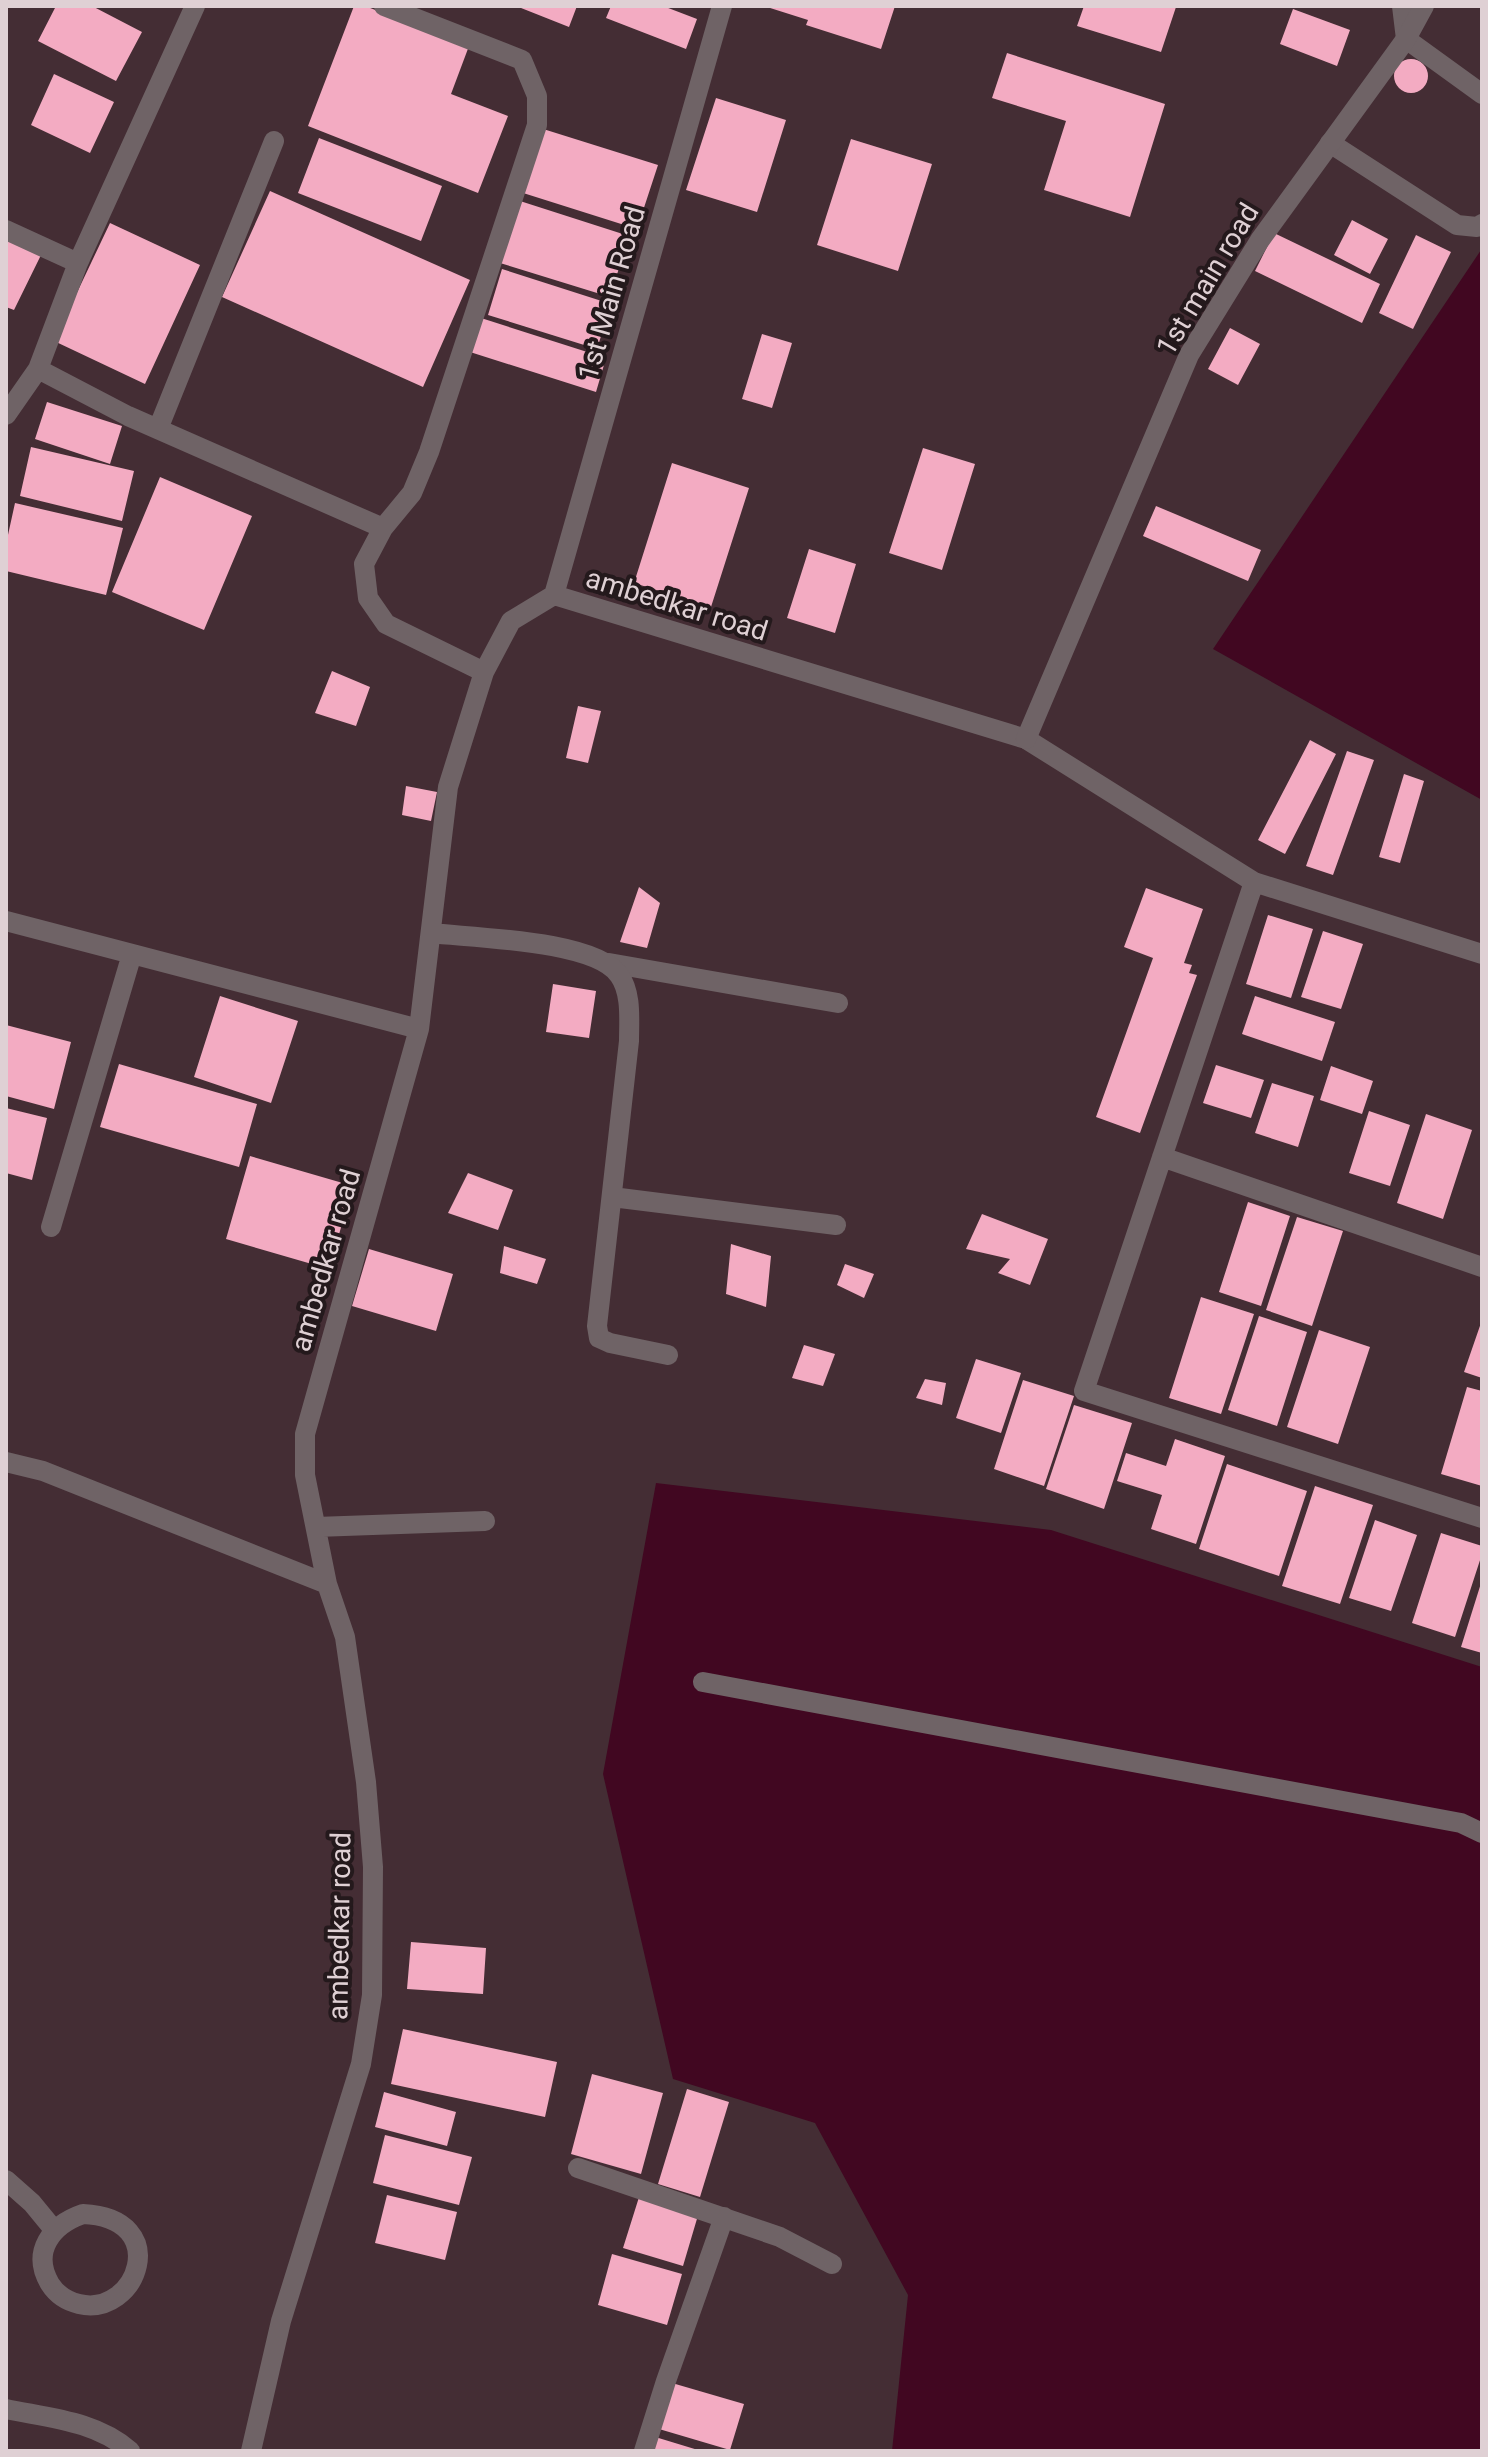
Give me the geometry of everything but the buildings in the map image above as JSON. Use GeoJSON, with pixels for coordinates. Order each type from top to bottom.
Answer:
{"type":"FeatureCollection","features":[{"type":"Feature","properties":{"kind":"street"},"geometry":{"type":"LineString","coordinates":[[6,415],[38,369],[78,263],[195,6]]}},
{"type":"Feature","properties":{"kind":"street"},"geometry":{"type":"LineString","coordinates":[[384,6],[522,60],[537,96],[537,125],[429,452],[412,493],[383,528],[364,564],[368,598],[386,624],[484,672]]}},
{"type":"Feature","properties":{"kind":"street","name":"1st Main Road"},"geometry":{"type":"LineString","coordinates":[[554,595],[722,6]]}},
{"type":"Feature","properties":{"kind":"street"},"geometry":{"type":"LineString","coordinates":[[1402,6],[1406,39],[1482,94]]}},
{"type":"Feature","properties":{"kind":"street","name":"1st main road"},"geometry":{"type":"LineString","coordinates":[[1026,739],[1189,355],[1260,240],[1406,39],[1424,6]]}},
{"type":"Feature","properties":{"kind":"street"},"geometry":{"type":"LineString","coordinates":[[158,429],[274,141]]}},
{"type":"Feature","properties":{"kind":"street"},"geometry":{"type":"LineString","coordinates":[[1330,143],[1457,225],[1477,227],[1482,224]]}},
{"type":"Feature","properties":{"kind":"street"},"geometry":{"type":"LineString","coordinates":[[6,230],[78,263]]}},
{"type":"Feature","properties":{"kind":"street"},"geometry":{"type":"LineString","coordinates":[[38,369],[158,429],[383,528]]}},
{"type":"Feature","properties":{"kind":"street","name":"ambedkar road"},"geometry":{"type":"LineString","coordinates":[[251,2451],[281,2321],[361,2064],[372,1995],[373,1867],[366,1782],[345,1637],[327,1584],[305,1475],[305,1434],[419,1029],[448,787],[484,672],[511,621],[554,595],[1026,739],[1254,882],[1482,954]]}},
{"type":"Feature","properties":{"kind":"street"},"geometry":{"type":"LineString","coordinates":[[1254,882],[1084,1391],[1482,1518]]}},
{"type":"Feature","properties":{"kind":"street"},"geometry":{"type":"LineString","coordinates":[[6,921],[419,1029]]}},
{"type":"Feature","properties":{"kind":"street"},"geometry":{"type":"LineString","coordinates":[[431,933],[544,945],[588,953],[609,963],[838,1003]]}},
{"type":"Feature","properties":{"kind":"street"},"geometry":{"type":"LineString","coordinates":[[51,1227],[132,954]]}},
{"type":"Feature","properties":{"kind":"street"},"geometry":{"type":"LineString","coordinates":[[609,963],[621,977],[628,999],[629,1041],[597,1326],[599,1338],[610,1343],[668,1355]]}},
{"type":"Feature","properties":{"kind":"street"},"geometry":{"type":"LineString","coordinates":[[1162,1157],[1482,1267]]}},
{"type":"Feature","properties":{"kind":"street"},"geometry":{"type":"LineString","coordinates":[[612,1197],[836,1225]]}},
{"type":"Feature","properties":{"kind":"street"},"geometry":{"type":"LineString","coordinates":[[6,1462],[43,1471],[327,1584]]}},
{"type":"Feature","properties":{"kind":"street"},"geometry":{"type":"LineString","coordinates":[[316,1527],[485,1521]]}},
{"type":"Feature","properties":{"kind":"street"},"geometry":{"type":"LineString","coordinates":[[703,1682],[1461,1823],[1482,1833]]}},
{"type":"Feature","properties":{"kind":"street"},"geometry":{"type":"LineString","coordinates":[[578,2168],[780,2237],[832,2264]]}},
{"type":"Feature","properties":{"kind":"street"},"geometry":{"type":"LineString","coordinates":[[6,2180],[32,2203],[55,2231]]}},
{"type":"Feature","properties":{"kind":"street"},"geometry":{"type":"LineString","coordinates":[[83,2214],[102,2215],[127,2226],[138,2257],[127,2287],[112,2300],[90,2307],[69,2302],[55,2292],[41,2262],[45,2246],[55,2231],[67,2220],[83,2214]]}},
{"type":"Feature","properties":{"kind":"street"},"geometry":{"type":"LineString","coordinates":[[644,2451],[724,2217]]}},
{"type":"Feature","properties":{"kind":"street"},"geometry":{"type":"LineString","coordinates":[[6,2409],[93,2427],[119,2441],[130,2451]]}},
{"type":"Feature","properties":{"kind":"shaded area"},"geometry":{"type":"Polygon","coordinates":[[[1482,250],[1482,800],[1213,649],[1482,250]]]}},
{"type":"Feature","properties":{"kind":"shaded area"},"geometry":{"type":"Polygon","coordinates":[[[656,1483],[1051,1530],[1482,1667],[1482,2451],[892,2451],[908,2295],[815,2123],[673,2079],[603,1774],[656,1483]]]}}]}
